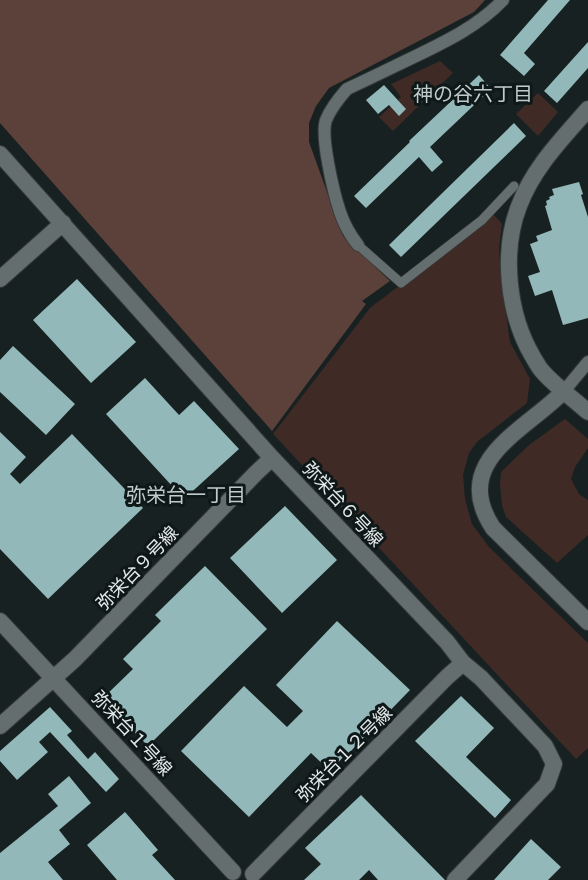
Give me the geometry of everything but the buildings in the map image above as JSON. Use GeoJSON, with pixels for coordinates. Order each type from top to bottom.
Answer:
{"type":"FeatureCollection","features":[{"type":"Feature","properties":{"kind":"street"},"geometry":{"type":"LineString","coordinates":[[503,0],[472,26],[451,39],[347,89],[335,103],[325,121],[325,143],[340,212],[350,234],[358,245],[401,283],[482,220],[514,186]]}},
{"type":"Feature","properties":{"kind":"street"},"geometry":{"type":"LineString","coordinates":[[588,109],[539,167],[519,205],[511,241],[510,283],[514,312],[526,344],[543,372],[588,412]]}},
{"type":"Feature","properties":{"kind":"street","name":"弥栄台６号線"},"geometry":{"type":"LineString","coordinates":[[0,154],[272,458],[447,642],[463,663],[481,678],[545,746],[554,764],[547,784],[455,880]]}},
{"type":"Feature","properties":{"kind":"street"},"geometry":{"type":"LineString","coordinates":[[0,279],[63,223]]}},
{"type":"Feature","properties":{"kind":"street"},"geometry":{"type":"LineString","coordinates":[[588,362],[553,402],[497,448],[485,465],[481,479],[481,502],[493,528],[588,622]]}},
{"type":"Feature","properties":{"kind":"street","name":"弥栄台９号線"},"geometry":{"type":"LineString","coordinates":[[0,726],[75,659],[272,458]]}},
{"type":"Feature","properties":{"kind":"street","name":"弥栄台１号線"},"geometry":{"type":"LineString","coordinates":[[0,621],[231,876]]}},
{"type":"Feature","properties":{"kind":"street","name":"弥栄台１２号線"},"geometry":{"type":"LineString","coordinates":[[255,877],[463,663]]}},
{"type":"Feature","properties":{"kind":"street"},"geometry":{"type":"LineString","coordinates":[[231,876],[244,869],[255,877]]}},
{"type":"Feature","properties":{"kind":"shaded area"},"geometry":{"type":"Polygon","coordinates":[[[0,0],[485,0],[474,12],[329,88],[316,106],[309,123],[309,142],[343,236],[390,281],[362,301],[366,304],[272,431],[0,123],[0,0]]]}},
{"type":"Feature","properties":{"kind":"shaded area"},"geometry":{"type":"Polygon","coordinates":[[[440,61],[453,73],[393,131],[379,117],[401,97],[391,84],[440,61]]]}},
{"type":"Feature","properties":{"kind":"shaded area"},"geometry":{"type":"Polygon","coordinates":[[[538,93],[558,112],[538,136],[516,114],[538,93]]]}},
{"type":"Feature","properties":{"kind":"shaded area"},"geometry":{"type":"Polygon","coordinates":[[[493,214],[502,224],[499,248],[510,342],[530,379],[527,403],[477,442],[469,453],[463,475],[465,499],[472,524],[489,547],[588,643],[588,748],[576,759],[273,434],[370,308],[493,214]]]}},
{"type":"Feature","properties":{"kind":"shaded area"},"geometry":{"type":"Polygon","coordinates":[[[565,419],[588,439],[588,448],[575,467],[571,479],[579,494],[588,500],[588,535],[557,563],[506,517],[500,485],[501,472],[529,445],[565,419]]]}},
{"type":"Feature","properties":{"kind":"district","name":"神の谷六丁目"},"geometry":{"type":"Point","coordinates":[473,94]}},
{"type":"Feature","properties":{"kind":"district","name":"弥栄台一丁目"},"geometry":{"type":"Point","coordinates":[186,495]}}]}
